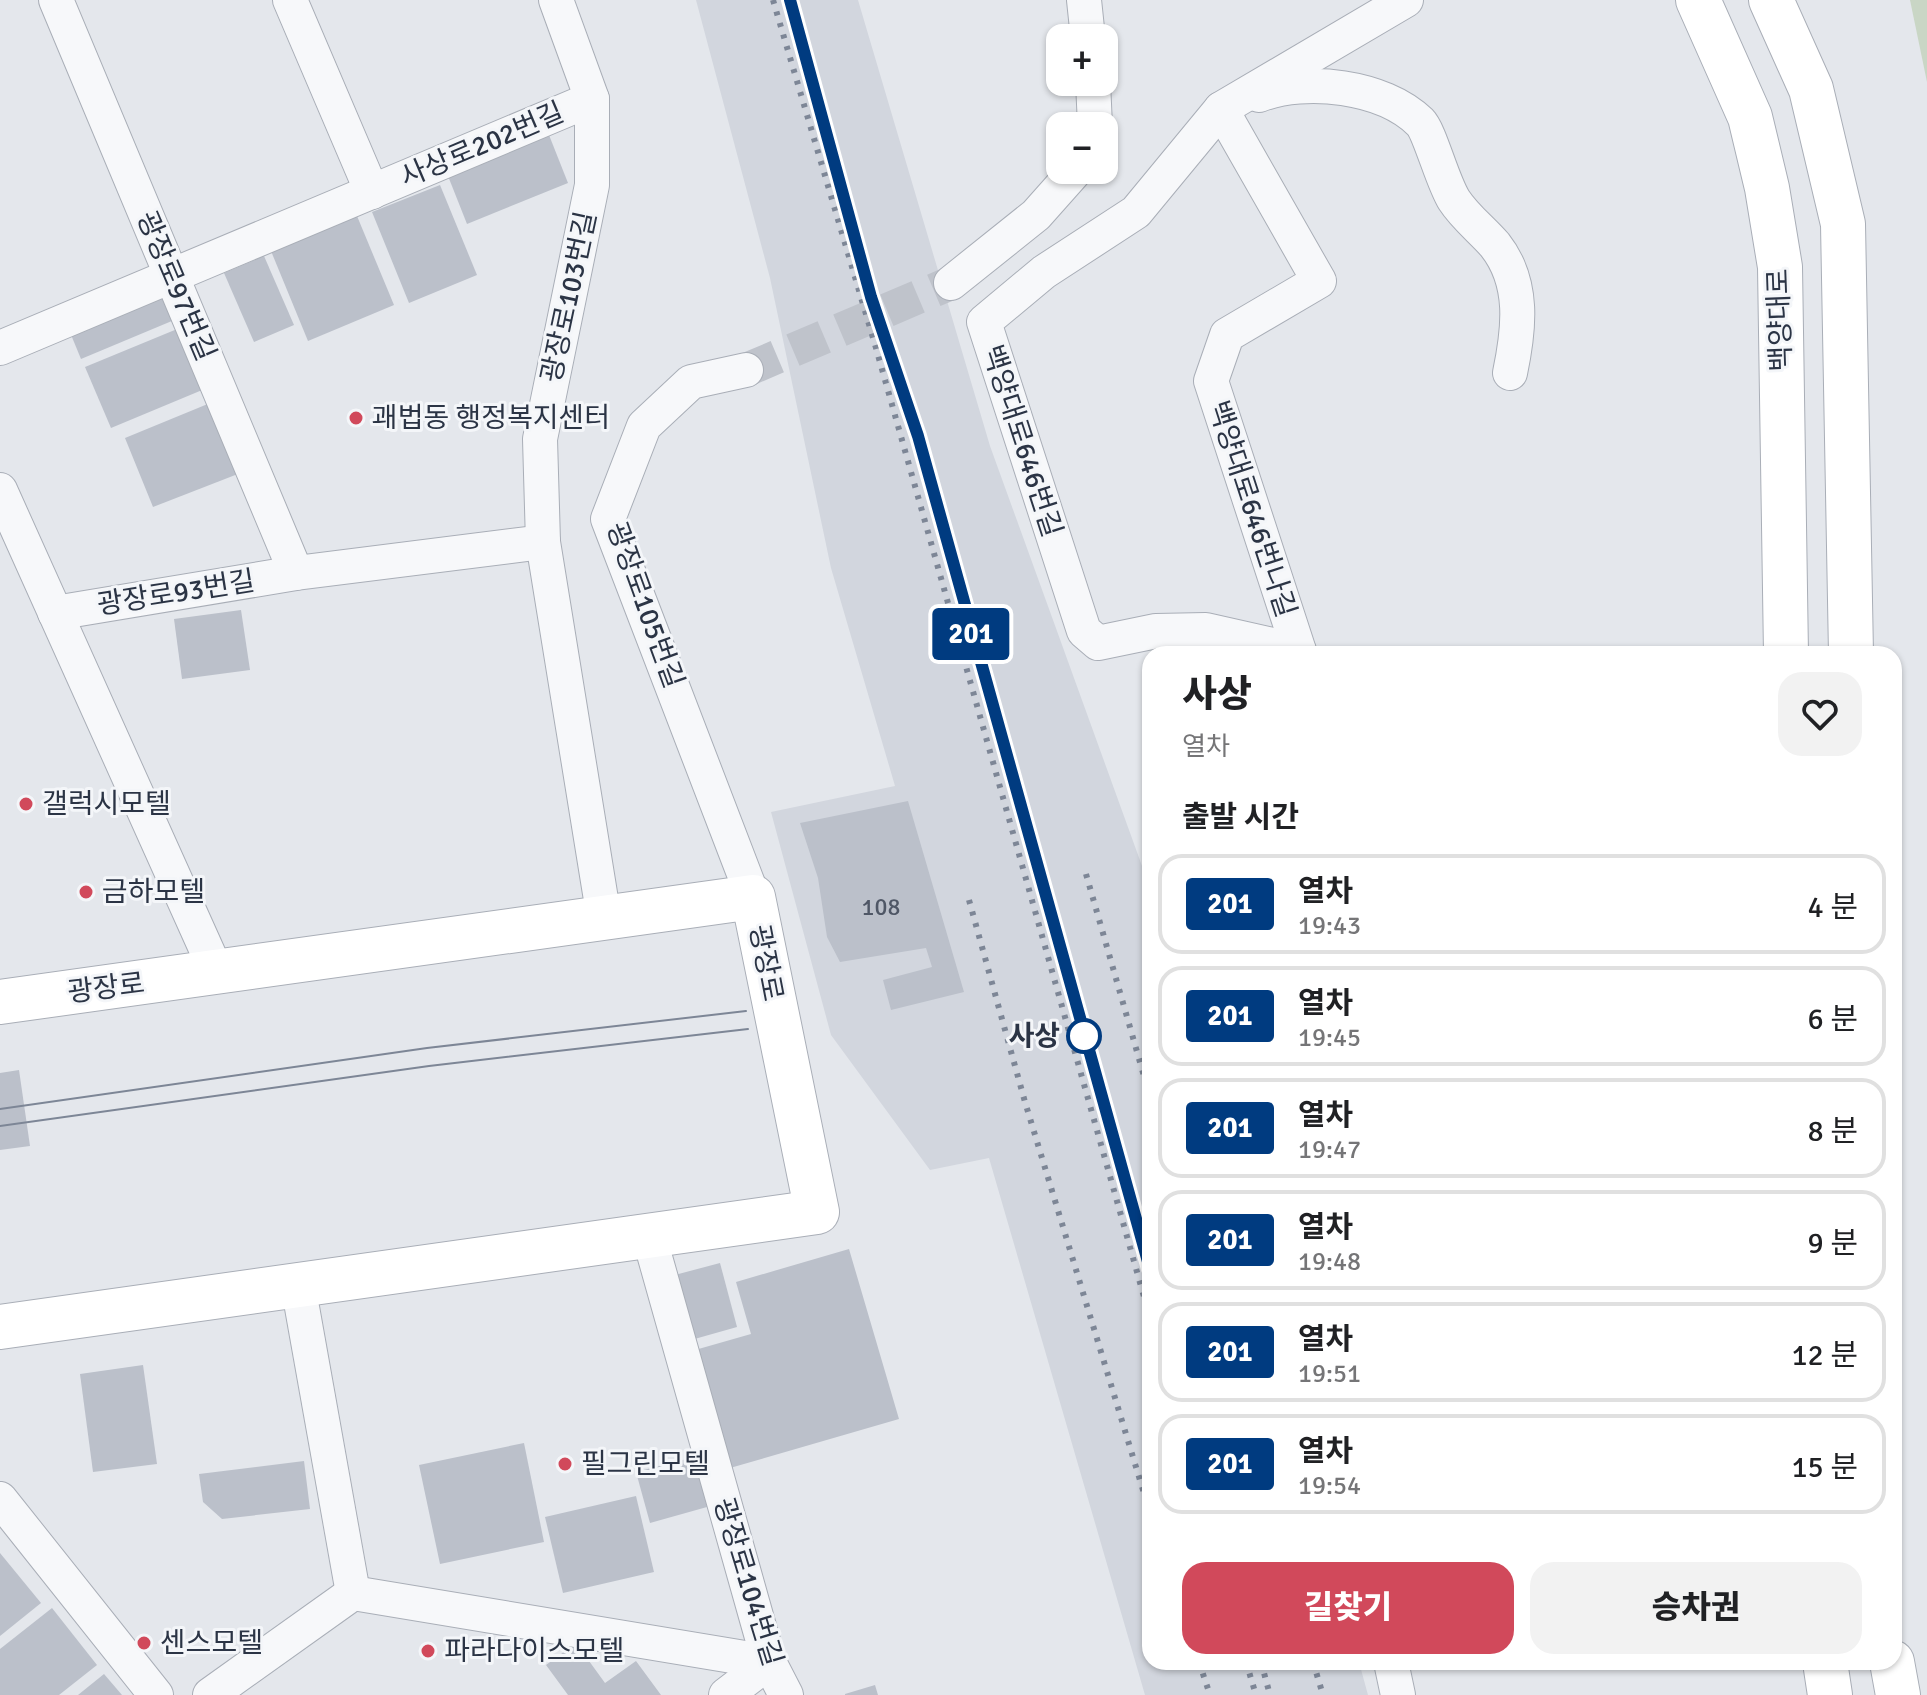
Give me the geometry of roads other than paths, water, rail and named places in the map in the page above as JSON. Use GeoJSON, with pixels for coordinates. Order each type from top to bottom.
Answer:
{"type":"FeatureCollection","features":[{"type":"Feature","properties":{"kind":"main road","name":"백양대로"},"geometry":{"type":"LineString","coordinates":[[1698,0],[1750,117],[1767,188],[1780,267],[1786,646]]}},
{"type":"Feature","properties":{"kind":"main road"},"geometry":{"type":"LineString","coordinates":[[1771,0],[1811,89],[1843,224],[1851,646]]}},
{"type":"Feature","properties":{"kind":"main road","name":"광장로"},"geometry":{"type":"LineString","coordinates":[[0,1002],[753,897],[817,1212],[0,1327]]}},
{"type":"Feature","properties":{"kind":"main road"},"geometry":{"type":"LineString","coordinates":[[1826,1670],[1830,1695]]}},
{"type":"Feature","properties":{"kind":"main road"},"geometry":{"type":"LineString","coordinates":[[1893,1670],[1898,1695]]}},
{"type":"Feature","properties":{"kind":"street","name":"광장로97번길"},"geometry":{"type":"LineString","coordinates":[[56,0],[296,573]]}},
{"type":"Feature","properties":{"kind":"street","name":"사상로202번길"},"geometry":{"type":"LineString","coordinates":[[290,0],[372,192]]}},
{"type":"Feature","properties":{"kind":"street","name":"광장로103번길"},"geometry":{"type":"LineString","coordinates":[[556,0],[592,99],[592,185],[540,439],[543,542],[604,918]]}},
{"type":"Feature","properties":{"kind":"street"},"geometry":{"type":"LineString","coordinates":[[1084,0],[1087,24]]}},
{"type":"Feature","properties":{"kind":"street","name":"백양대로646번길"},"geometry":{"type":"LineString","coordinates":[[1274,646],[1206,630],[1156,631],[1098,643],[1084,631],[984,322],[1044,272],[1136,212],[1221,109],[1406,0]]}},
{"type":"Feature","properties":{"kind":"street"},"geometry":{"type":"LineString","coordinates":[[1221,109],[1276,88],[1326,87],[1381,97],[1421,123],[1442,181],[1456,204],[1497,248],[1517,291],[1518,338],[1510,373]]}},
{"type":"Feature","properties":{"kind":"street","name":"사상로202번길"},"geometry":{"type":"LineString","coordinates":[[0,348],[592,99]]}},
{"type":"Feature","properties":{"kind":"street","name":"백양대로646번나길"},"geometry":{"type":"LineString","coordinates":[[1221,109],[1319,281],[1227,335],[1211,381],[1297,646]]}},
{"type":"Feature","properties":{"kind":"street"},"geometry":{"type":"LineString","coordinates":[[951,283],[1036,215],[1064,184]]}},
{"type":"Feature","properties":{"kind":"street","name":"광장로105번길"},"geometry":{"type":"LineString","coordinates":[[746,370],[691,382],[644,426],[608,519],[753,897]]}},
{"type":"Feature","properties":{"kind":"street","name":"광장로93번길"},"geometry":{"type":"LineString","coordinates":[[0,490],[217,973]]}},
{"type":"Feature","properties":{"kind":"street"},"geometry":{"type":"LineString","coordinates":[[296,573],[543,542]]}},
{"type":"Feature","properties":{"kind":"street","name":"광장로93번길"},"geometry":{"type":"LineString","coordinates":[[55,613],[296,573]]}},
{"type":"Feature","properties":{"kind":"street","name":"광장로104번길"},"geometry":{"type":"LineString","coordinates":[[649,1236],[769,1662],[786,1695]]}},
{"type":"Feature","properties":{"kind":"street"},"geometry":{"type":"LineString","coordinates":[[298,1285],[353,1593]]}},
{"type":"Feature","properties":{"kind":"street"},"geometry":{"type":"LineString","coordinates":[[0,1499],[156,1695]]}},
{"type":"Feature","properties":{"kind":"street"},"geometry":{"type":"LineString","coordinates":[[210,1695],[353,1593],[769,1662]]}},
{"type":"Feature","properties":{"kind":"street"},"geometry":{"type":"LineString","coordinates":[[726,1695],[769,1662]]}},
{"type":"Feature","properties":{"kind":"street"},"geometry":{"type":"LineString","coordinates":[[1393,1670],[1398,1695]]}},
{"type":"Feature","properties":{"kind":"tunnel"},"geometry":{"type":"LineString","coordinates":[[746,370],[951,283]]}},
{"type":"Feature","properties":{"kind":"tram line"},"geometry":{"type":"LineString","coordinates":[[0,1109],[427,1048],[746,1011]]}},
{"type":"Feature","properties":{"kind":"tram line"},"geometry":{"type":"LineString","coordinates":[[0,1126],[429,1066],[748,1029]]}},
{"type":"Feature","properties":{"kind":"railway"},"geometry":{"type":"LineString","coordinates":[[773,0],[876,348],[1142,1290]]}},
{"type":"Feature","properties":{"kind":"railway"},"geometry":{"type":"LineString","coordinates":[[790,0],[869,289]]}},
{"type":"Feature","properties":{"kind":"railway"},"geometry":{"type":"LineString","coordinates":[[883,335],[918,436],[1142,1240]]}},
{"type":"Feature","properties":{"kind":"railway"},"geometry":{"type":"LineString","coordinates":[[1086,874],[1142,1069]]}},
{"type":"Feature","properties":{"kind":"railway"},"geometry":{"type":"LineString","coordinates":[[969,900],[1025,1102],[1142,1487]]}},
{"type":"Feature","properties":{"kind":"railway"},"geometry":{"type":"LineString","coordinates":[[1202,1670],[1210,1695]]}},
{"type":"Feature","properties":{"kind":"railway"},"geometry":{"type":"LineString","coordinates":[[1248,1670],[1256,1695]]}},
{"type":"Feature","properties":{"kind":"railway"},"geometry":{"type":"LineString","coordinates":[[1263,1670],[1270,1695]]}},
{"type":"Feature","properties":{"kind":"railway"},"geometry":{"type":"LineString","coordinates":[[1315,1670],[1323,1695]]}},
{"type":"Feature","properties":{"kind":"train","name":"201"},"geometry":{"type":"LineString","coordinates":[[790,0],[871,297],[918,436],[947,551],[1142,1241]]}},
{"type":"Feature","properties":{"kind":"place","name":"괘법동 행정복지센터"},"geometry":{"type":"Point","coordinates":[356,418]}},
{"type":"Feature","properties":{"kind":"place","name":"갤럭시모텔"},"geometry":{"type":"Point","coordinates":[26,804]}},
{"type":"Feature","properties":{"kind":"place","name":"금하모텔"},"geometry":{"type":"Point","coordinates":[86,892]}},
{"type":"Feature","properties":{"kind":"place","name":"사상"},"geometry":{"type":"Point","coordinates":[1084,1036]}},
{"type":"Feature","properties":{"kind":"place","name":"필그린모텔"},"geometry":{"type":"Point","coordinates":[565,1464]}},
{"type":"Feature","properties":{"kind":"place","name":"센스모텔"},"geometry":{"type":"Point","coordinates":[144,1643]}},
{"type":"Feature","properties":{"kind":"place","name":"파라다이스모텔"},"geometry":{"type":"Point","coordinates":[428,1651]}}]}
